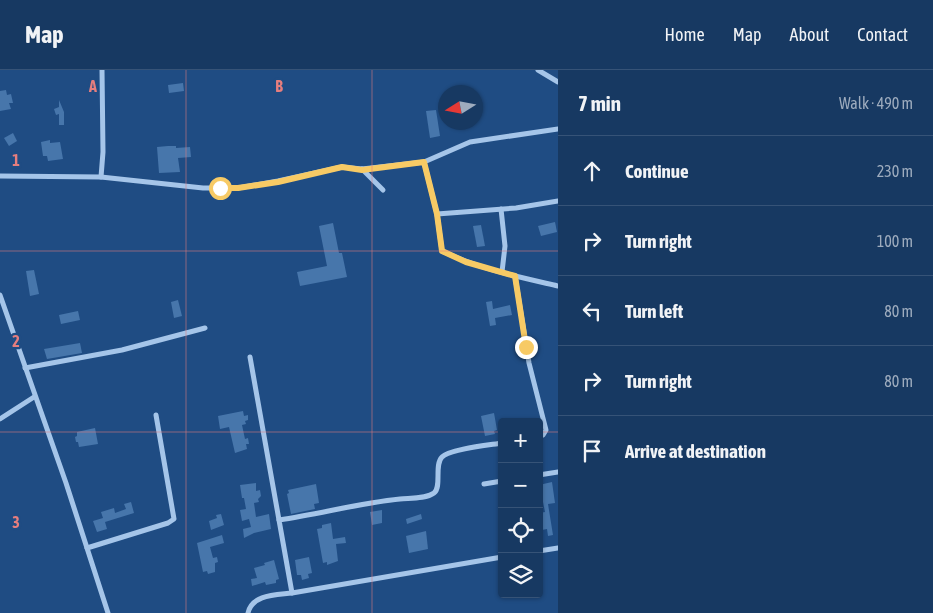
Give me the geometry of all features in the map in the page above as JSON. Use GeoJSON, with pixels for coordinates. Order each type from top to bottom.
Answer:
{"type":"FeatureCollection","features":[{"type":"Feature","properties":{"kind":"street"},"geometry":{"type":"LineString","coordinates":[[101,177],[103,152],[102,70]]}},
{"type":"Feature","properties":{"kind":"street"},"geometry":{"type":"LineString","coordinates":[[538,70],[558,82]]}},
{"type":"Feature","properties":{"kind":"street"},"geometry":{"type":"LineString","coordinates":[[0,176],[101,177],[203,188],[238,188],[278,182],[342,167],[362,170],[424,162],[470,142],[558,130]]}},
{"type":"Feature","properties":{"kind":"street"},"geometry":{"type":"LineString","coordinates":[[424,162],[437,214],[442,251],[466,262],[558,286]]}},
{"type":"Feature","properties":{"kind":"street"},"geometry":{"type":"LineString","coordinates":[[362,170],[383,190]]}},
{"type":"Feature","properties":{"kind":"street"},"geometry":{"type":"LineString","coordinates":[[437,214],[501,209],[558,201]]}},
{"type":"Feature","properties":{"kind":"street"},"geometry":{"type":"LineString","coordinates":[[501,209],[505,246],[502,272]]}},
{"type":"Feature","properties":{"kind":"street"},"geometry":{"type":"LineString","coordinates":[[515,276],[528,363],[545,422],[546,430],[543,435]]}},
{"type":"Feature","properties":{"kind":"street"},"geometry":{"type":"LineString","coordinates":[[0,295],[34,397],[66,484],[108,613]]}},
{"type":"Feature","properties":{"kind":"street"},"geometry":{"type":"LineString","coordinates":[[24,368],[122,350],[205,328]]}},
{"type":"Feature","properties":{"kind":"street"},"geometry":{"type":"LineString","coordinates":[[250,357],[292,593]]}},
{"type":"Feature","properties":{"kind":"street"},"geometry":{"type":"LineString","coordinates":[[0,419],[34,397]]}},
{"type":"Feature","properties":{"kind":"street"},"geometry":{"type":"LineString","coordinates":[[87,548],[168,523],[174,519],[156,415]]}},
{"type":"Feature","properties":{"kind":"street"},"geometry":{"type":"LineString","coordinates":[[279,520],[375,501],[423,497],[434,494],[437,490],[439,464],[442,457],[448,453],[468,448],[498,444]]}},
{"type":"Feature","properties":{"kind":"street"},"geometry":{"type":"LineString","coordinates":[[543,474],[558,472]]}},
{"type":"Feature","properties":{"kind":"street"},"geometry":{"type":"LineString","coordinates":[[484,484],[498,482]]}},
{"type":"Feature","properties":{"kind":"street"},"geometry":{"type":"LineString","coordinates":[[543,550],[558,548]]}},
{"type":"Feature","properties":{"kind":"street"},"geometry":{"type":"LineString","coordinates":[[248,613],[253,603],[268,596],[498,558]]}},
{"type":"Feature","properties":{"kind":"building"},"geometry":{"type":"Polygon","coordinates":[[[183,83],[184,91],[169,93],[168,85],[183,83]]]}},
{"type":"Feature","properties":{"kind":"building"},"geometry":{"type":"Polygon","coordinates":[[[6,90],[7,95],[11,94],[13,103],[9,103],[11,109],[0,111],[0,91],[6,90]]]}},
{"type":"Feature","properties":{"kind":"building"},"geometry":{"type":"Polygon","coordinates":[[[59,100],[64,112],[64,125],[59,125],[59,114],[56,115],[54,109],[59,107],[59,100]]]}},
{"type":"Feature","properties":{"kind":"building"},"geometry":{"type":"Polygon","coordinates":[[[436,110],[440,136],[430,138],[426,111],[436,110]]]}},
{"type":"Feature","properties":{"kind":"building"},"geometry":{"type":"Polygon","coordinates":[[[13,133],[17,141],[9,146],[4,138],[13,133]]]}},
{"type":"Feature","properties":{"kind":"building"},"geometry":{"type":"Polygon","coordinates":[[[50,140],[50,143],[60,142],[63,159],[48,161],[47,156],[43,156],[41,142],[50,140]]]}},
{"type":"Feature","properties":{"kind":"building"},"geometry":{"type":"Polygon","coordinates":[[[176,146],[176,148],[190,147],[191,157],[178,158],[180,172],[159,173],[157,147],[176,146]]]}},
{"type":"Feature","properties":{"kind":"building"},"geometry":{"type":"Polygon","coordinates":[[[555,222],[557,232],[541,236],[538,226],[555,222]]]}},
{"type":"Feature","properties":{"kind":"building"},"geometry":{"type":"Polygon","coordinates":[[[333,223],[339,253],[342,253],[347,277],[300,286],[297,272],[327,266],[319,226],[333,223]]]}},
{"type":"Feature","properties":{"kind":"building"},"geometry":{"type":"Polygon","coordinates":[[[481,225],[485,246],[477,247],[473,226],[481,225]]]}},
{"type":"Feature","properties":{"kind":"building"},"geometry":{"type":"Polygon","coordinates":[[[34,270],[39,294],[30,296],[26,271],[34,270]]]}},
{"type":"Feature","properties":{"kind":"building"},"geometry":{"type":"Polygon","coordinates":[[[178,300],[182,316],[174,318],[171,302],[178,300]]]}},
{"type":"Feature","properties":{"kind":"building"},"geometry":{"type":"Polygon","coordinates":[[[492,301],[493,309],[510,305],[512,315],[495,318],[496,325],[490,326],[486,302],[492,301]]]}},
{"type":"Feature","properties":{"kind":"building"},"geometry":{"type":"Polygon","coordinates":[[[78,311],[80,320],[61,324],[59,315],[78,311]]]}},
{"type":"Feature","properties":{"kind":"building"},"geometry":{"type":"Polygon","coordinates":[[[80,343],[82,353],[47,359],[44,349],[80,343]]]}},
{"type":"Feature","properties":{"kind":"building"},"geometry":{"type":"Polygon","coordinates":[[[243,411],[244,416],[248,415],[248,420],[245,421],[246,424],[242,425],[245,439],[248,438],[249,444],[246,444],[247,449],[235,453],[229,427],[220,429],[218,416],[243,411]]]}},
{"type":"Feature","properties":{"kind":"building"},"geometry":{"type":"Polygon","coordinates":[[[494,413],[497,430],[494,431],[495,434],[485,436],[481,416],[494,413]]]}},
{"type":"Feature","properties":{"kind":"building"},"geometry":{"type":"Polygon","coordinates":[[[95,428],[98,444],[79,447],[75,437],[77,432],[95,428]]]}},
{"type":"Feature","properties":{"kind":"building"},"geometry":{"type":"Polygon","coordinates":[[[552,482],[555,503],[548,504],[553,535],[548,536],[547,529],[543,530],[543,512],[545,512],[543,484],[552,482]]]}},
{"type":"Feature","properties":{"kind":"building"},"geometry":{"type":"Polygon","coordinates":[[[256,483],[256,491],[260,490],[261,496],[258,499],[259,502],[254,503],[256,517],[269,514],[271,529],[254,533],[244,538],[243,529],[251,527],[249,519],[242,521],[240,510],[246,509],[240,485],[256,483]]]}},
{"type":"Feature","properties":{"kind":"building"},"geometry":{"type":"Polygon","coordinates":[[[316,484],[319,503],[314,504],[315,509],[291,514],[288,490],[316,484]]]}},
{"type":"Feature","properties":{"kind":"building"},"geometry":{"type":"Polygon","coordinates":[[[131,502],[134,513],[105,522],[107,529],[97,532],[93,521],[103,518],[101,512],[114,508],[115,513],[126,509],[124,504],[131,502]]]}},
{"type":"Feature","properties":{"kind":"building"},"geometry":{"type":"Polygon","coordinates":[[[382,510],[382,523],[372,525],[370,512],[382,510]]]}},
{"type":"Feature","properties":{"kind":"building"},"geometry":{"type":"Polygon","coordinates":[[[221,514],[224,525],[211,530],[209,521],[217,518],[216,515],[221,514]]]}},
{"type":"Feature","properties":{"kind":"building"},"geometry":{"type":"Polygon","coordinates":[[[421,514],[422,519],[407,524],[406,519],[421,514]]]}},
{"type":"Feature","properties":{"kind":"building"},"geometry":{"type":"Polygon","coordinates":[[[331,523],[333,539],[345,537],[346,543],[336,544],[338,561],[327,565],[327,562],[323,563],[317,529],[322,528],[322,525],[331,523]]]}},
{"type":"Feature","properties":{"kind":"building"},"geometry":{"type":"Polygon","coordinates":[[[426,531],[428,549],[409,553],[406,536],[426,531]]]}},
{"type":"Feature","properties":{"kind":"building"},"geometry":{"type":"Polygon","coordinates":[[[222,535],[224,543],[210,547],[213,558],[217,557],[218,562],[215,563],[215,572],[208,574],[207,571],[203,572],[197,543],[222,535]]]}},
{"type":"Feature","properties":{"kind":"building"},"geometry":{"type":"Polygon","coordinates":[[[309,557],[312,573],[308,574],[309,578],[302,580],[301,575],[297,575],[295,560],[309,557]]]}},
{"type":"Feature","properties":{"kind":"building"},"geometry":{"type":"Polygon","coordinates":[[[274,560],[279,579],[276,580],[276,583],[266,585],[265,582],[252,586],[251,579],[257,578],[254,568],[274,560]]]}},
{"type":"Feature","properties":{"kind":"route"},"geometry":{"type":"LineString","coordinates":[[220,188],[238,188],[278,182],[342,167],[362,170],[424,162],[437,214],[442,251],[466,262],[515,276],[526,347]]}}]}
